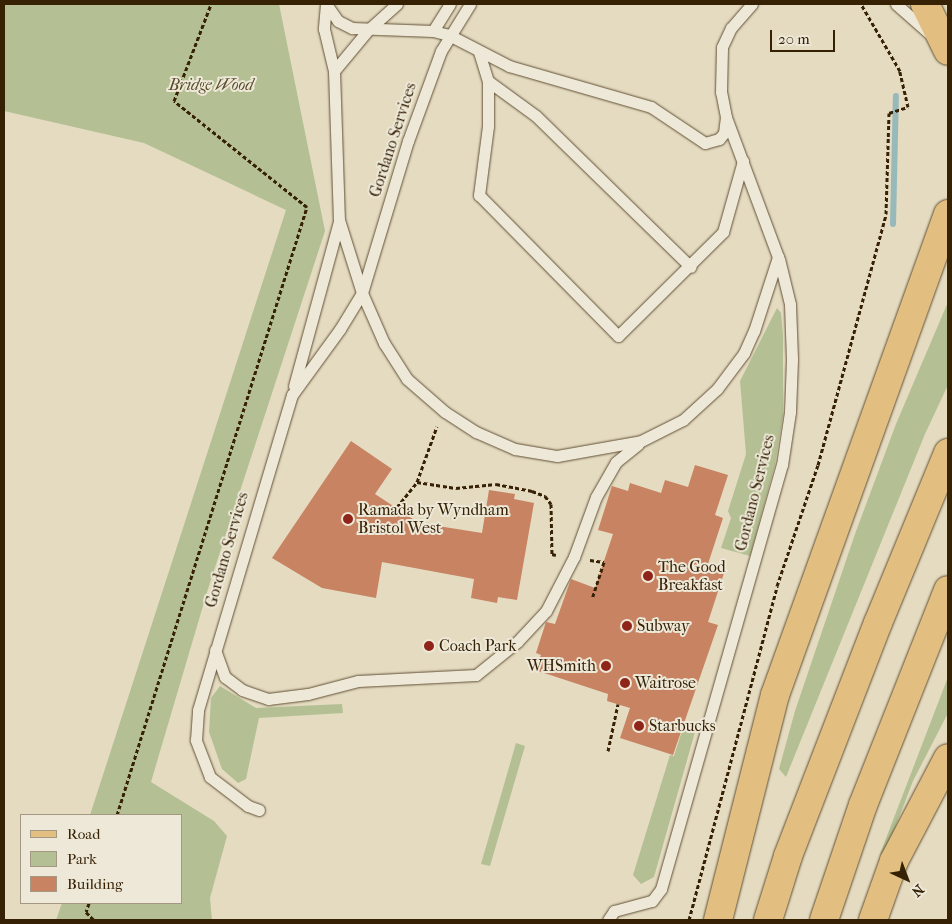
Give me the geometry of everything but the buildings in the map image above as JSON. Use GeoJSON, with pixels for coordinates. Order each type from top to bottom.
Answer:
{"type":"FeatureCollection","features":[{"type":"Feature","properties":{"kind":"main road"},"geometry":{"type":"LineString","coordinates":[[925,4],[947,49]]}},
{"type":"Feature","properties":{"kind":"main road"},"geometry":{"type":"LineString","coordinates":[[718,920],[775,695],[948,214]]}},
{"type":"Feature","properties":{"kind":"main road"},"geometry":{"type":"LineString","coordinates":[[768,920],[788,856],[871,642],[948,454]]}},
{"type":"Feature","properties":{"kind":"main road"},"geometry":{"type":"LineString","coordinates":[[824,920],[863,805],[948,590]]}},
{"type":"Feature","properties":{"kind":"main road"},"geometry":{"type":"LineString","coordinates":[[873,920],[894,861],[948,758]]}},
{"type":"Feature","properties":{"kind":"lane"},"geometry":{"type":"LineString","coordinates":[[326,4],[338,21],[352,28],[433,31],[449,35],[509,66],[651,108],[705,143],[719,139],[726,117]]}},
{"type":"Feature","properties":{"kind":"lane"},"geometry":{"type":"LineString","coordinates":[[326,4],[324,29],[334,71],[339,220],[362,293],[395,362],[422,394],[445,412],[476,432],[515,449],[557,456],[641,442]]}},
{"type":"Feature","properties":{"kind":"lane"},"geometry":{"type":"LineString","coordinates":[[334,71],[368,30],[397,4]]}},
{"type":"Feature","properties":{"kind":"lane"},"geometry":{"type":"LineString","coordinates":[[433,31],[450,4]]}},
{"type":"Feature","properties":{"kind":"lane","name":"Gordano Services"},"geometry":{"type":"LineString","coordinates":[[259,810],[248,806],[210,777],[196,740],[198,710],[292,395],[340,329],[362,293],[408,142],[449,35],[470,4]]}},
{"type":"Feature","properties":{"kind":"lane","name":"Gordano Services"},"geometry":{"type":"LineString","coordinates":[[608,920],[614,911],[623,907],[637,908],[652,901],[661,889],[782,465],[790,412],[792,359],[790,304],[778,257],[726,117],[721,92],[722,47],[731,28],[752,4]]}},
{"type":"Feature","properties":{"kind":"lane"},"geometry":{"type":"LineString","coordinates":[[896,4],[947,49]]}},
{"type":"Feature","properties":{"kind":"lane"},"geometry":{"type":"LineString","coordinates":[[479,52],[488,82],[488,126],[480,195],[618,336],[691,267],[723,232],[743,161]]}},
{"type":"Feature","properties":{"kind":"lane"},"geometry":{"type":"LineString","coordinates":[[488,82],[536,116],[691,267]]}},
{"type":"Feature","properties":{"kind":"lane"},"geometry":{"type":"LineString","coordinates":[[292,395],[339,220]]}},
{"type":"Feature","properties":{"kind":"lane"},"geometry":{"type":"LineString","coordinates":[[215,650],[225,677],[242,690],[268,699],[308,694],[358,681],[476,675],[517,642],[546,611],[574,556],[596,497],[616,462],[641,442],[683,420],[717,389],[744,353],[778,257]]}},
{"type":"Feature","properties":{"kind":"path"},"geometry":{"type":"LineString","coordinates":[[117,814],[307,207],[174,101],[211,4]]}},
{"type":"Feature","properties":{"kind":"path"},"geometry":{"type":"LineString","coordinates":[[689,920],[774,595],[818,465],[886,214],[888,113],[908,107],[900,71],[861,4]]}},
{"type":"Feature","properties":{"kind":"path"},"geometry":{"type":"LineString","coordinates":[[397,507],[417,482],[445,412]]}},
{"type":"Feature","properties":{"kind":"path"},"geometry":{"type":"LineString","coordinates":[[417,482],[456,488],[496,484],[545,496],[551,504],[552,554],[604,562],[592,598]]}},
{"type":"Feature","properties":{"kind":"path"},"geometry":{"type":"LineString","coordinates":[[608,752],[618,704]]}},
{"type":"Feature","properties":{"kind":"path"},"geometry":{"type":"LineString","coordinates":[[89,904],[86,912],[94,920]]}},
{"type":"Feature","properties":{"kind":"green space","name":"Bridge Wood"},"geometry":{"type":"Polygon","coordinates":[[[4,4],[279,4],[325,231],[208,589],[151,782],[214,821],[227,836],[210,898],[212,920],[56,920],[62,904],[182,904],[182,814],[90,814],[286,210],[144,143],[4,111],[4,4]]]}},
{"type":"Feature","properties":{"kind":"green space"},"geometry":{"type":"Polygon","coordinates":[[[948,302],[948,385],[925,434],[786,777],[779,769],[795,711],[855,534],[896,424],[948,302]]]}},
{"type":"Feature","properties":{"kind":"green space"},"geometry":{"type":"Polygon","coordinates":[[[777,308],[781,313],[783,335],[783,415],[775,464],[750,556],[721,548],[731,518],[728,511],[746,454],[740,381],[777,308]]]}},
{"type":"Feature","properties":{"kind":"green space"},"geometry":{"type":"Polygon","coordinates":[[[948,677],[948,713],[913,781],[885,854],[880,854],[948,677]]]}},
{"type":"Feature","properties":{"kind":"green space"},"geometry":{"type":"Polygon","coordinates":[[[220,686],[256,708],[342,704],[343,713],[259,718],[246,779],[238,783],[222,769],[209,732],[211,698],[220,686]]]}},
{"type":"Feature","properties":{"kind":"green space"},"geometry":{"type":"Polygon","coordinates":[[[683,728],[695,732],[654,877],[641,884],[633,875],[670,755],[674,756],[683,728]]]}},
{"type":"Feature","properties":{"kind":"green space"},"geometry":{"type":"Polygon","coordinates":[[[516,743],[525,746],[490,866],[481,864],[516,743]]]}},
{"type":"Feature","properties":{"kind":"waterway"},"geometry":{"type":"LineString","coordinates":[[893,224],[896,96]]}},
{"type":"Feature","properties":{"kind":"place","name":"Ramada by Wyndham Bristol West"},"geometry":{"type":"Point","coordinates":[348,519]}},
{"type":"Feature","properties":{"kind":"place","name":"The Good Breakfast"},"geometry":{"type":"Point","coordinates":[648,576]}},
{"type":"Feature","properties":{"kind":"place","name":"Subway"},"geometry":{"type":"Point","coordinates":[627,626]}},
{"type":"Feature","properties":{"kind":"place","name":"Coach Park"},"geometry":{"type":"Point","coordinates":[429,646]}},
{"type":"Feature","properties":{"kind":"place","name":"WHSmith"},"geometry":{"type":"Point","coordinates":[606,666]}},
{"type":"Feature","properties":{"kind":"place","name":"Waitrose"},"geometry":{"type":"Point","coordinates":[625,683]}},
{"type":"Feature","properties":{"kind":"place","name":"Starbucks"},"geometry":{"type":"Point","coordinates":[639,726]}}]}
